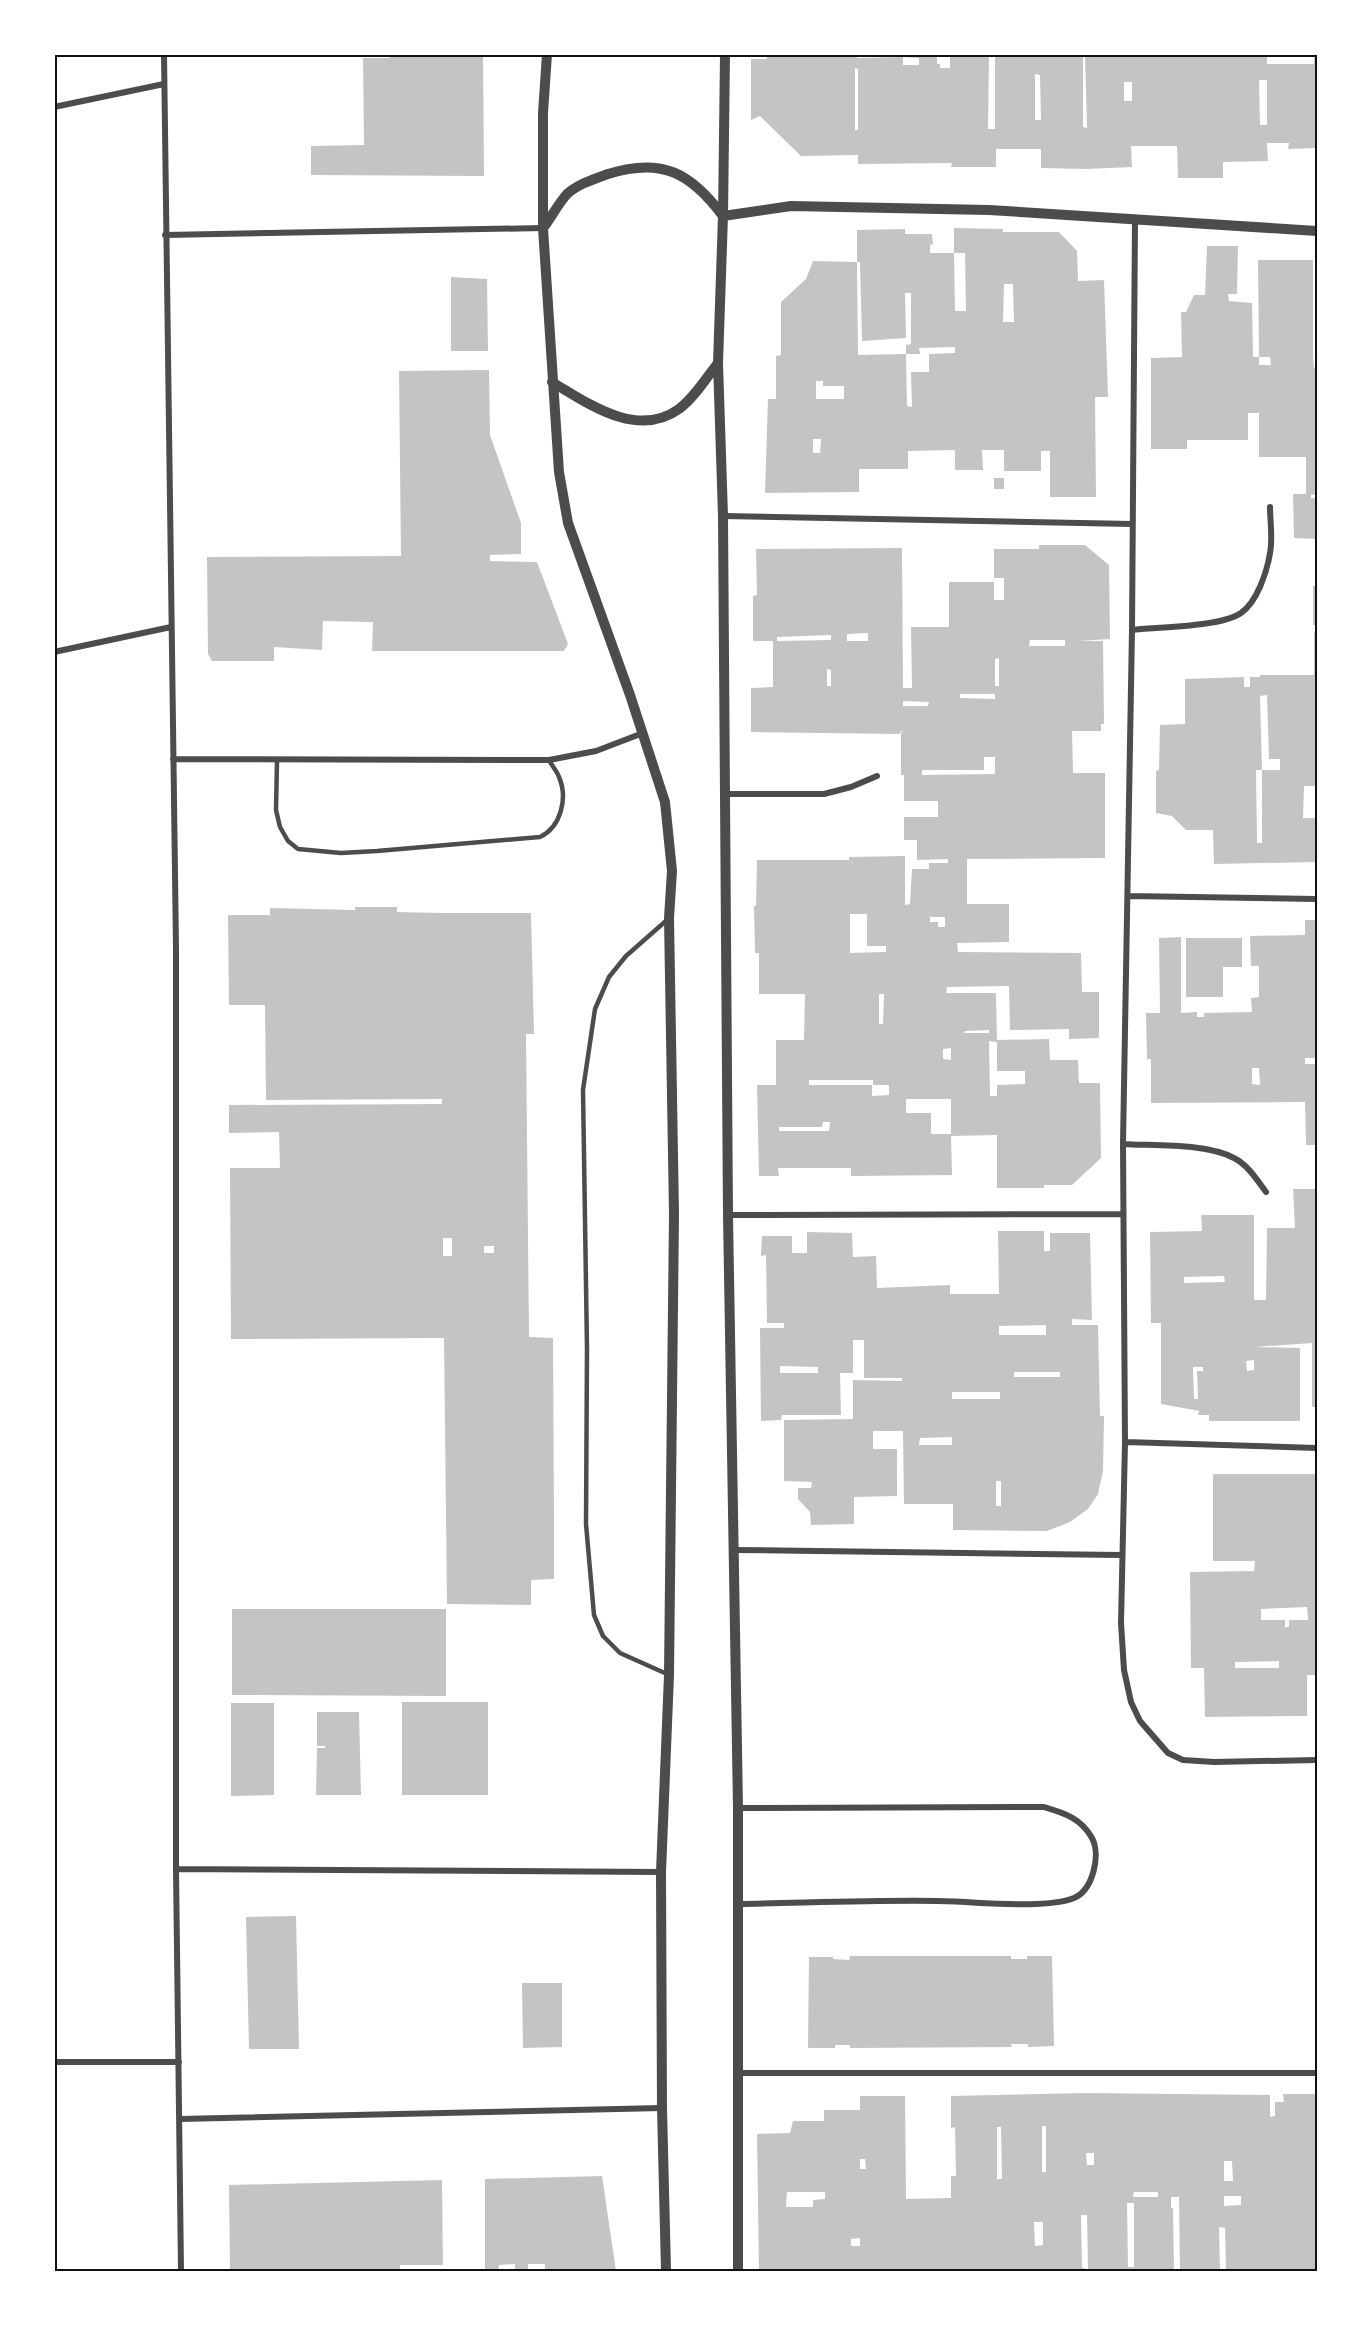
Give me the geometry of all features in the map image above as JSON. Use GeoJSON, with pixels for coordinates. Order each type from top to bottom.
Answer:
{"type":"FeatureCollection","features":[{"type":"Feature","properties":{"kind":"street"},"geometry":{"type":"LineString","coordinates":[[164,54],[176,948],[176,1869],[182,2271]]}},
{"type":"Feature","properties":{"kind":"street"},"geometry":{"type":"LineString","coordinates":[[547,54],[543,113],[543,228],[559,472],[568,523],[643,733],[665,802],[672,871],[669,918],[674,1214],[669,1675],[661,1872],[662,2108],[666,2271]]}},
{"type":"Feature","properties":{"kind":"street"},"geometry":{"type":"LineString","coordinates":[[725,54],[718,363],[723,516],[728,1215],[738,1808],[736,1904],[738,2271]]}},
{"type":"Feature","properties":{"kind":"street"},"geometry":{"type":"LineString","coordinates":[[54,107],[164,84]]}},
{"type":"Feature","properties":{"kind":"street"},"geometry":{"type":"LineString","coordinates":[[543,228],[567,194],[591,180],[637,167],[657,167],[675,171],[709,197],[723,216]]}},
{"type":"Feature","properties":{"kind":"street"},"geometry":{"type":"LineString","coordinates":[[723,216],[791,206],[989,210],[1317,231]]}},
{"type":"Feature","properties":{"kind":"street"},"geometry":{"type":"LineString","coordinates":[[1135,219],[1132,630],[1122,1214],[1125,1442],[1121,1623],[1124,1670],[1131,1702],[1140,1721],[1162,1748],[1183,1760],[1214,1762],[1317,1760]]}},
{"type":"Feature","properties":{"kind":"street"},"geometry":{"type":"LineString","coordinates":[[165,235],[543,228]]}},
{"type":"Feature","properties":{"kind":"street"},"geometry":{"type":"LineString","coordinates":[[552,382],[583,401],[619,418],[646,421],[660,418],[679,409],[698,390],[718,363]]}},
{"type":"Feature","properties":{"kind":"street"},"geometry":{"type":"LineString","coordinates":[[1132,630],[1201,624],[1224,620],[1240,614],[1251,604],[1271,552],[1270,507]]}},
{"type":"Feature","properties":{"kind":"street"},"geometry":{"type":"LineString","coordinates":[[723,516],[1132,524]]}},
{"type":"Feature","properties":{"kind":"street"},"geometry":{"type":"LineString","coordinates":[[54,652],[171,627]]}},
{"type":"Feature","properties":{"kind":"street"},"geometry":{"type":"LineString","coordinates":[[173,759],[549,760],[596,751],[643,733]]}},
{"type":"Feature","properties":{"kind":"street"},"geometry":{"type":"LineString","coordinates":[[726,795],[824,794],[877,776]]}},
{"type":"Feature","properties":{"kind":"street"},"geometry":{"type":"LineString","coordinates":[[1128,896],[1317,899]]}},
{"type":"Feature","properties":{"kind":"street"},"geometry":{"type":"LineString","coordinates":[[1123,1144],[1186,1147],[1234,1158],[1248,1168],[1266,1192]]}},
{"type":"Feature","properties":{"kind":"street"},"geometry":{"type":"LineString","coordinates":[[728,1215],[1122,1214]]}},
{"type":"Feature","properties":{"kind":"street"},"geometry":{"type":"LineString","coordinates":[[1125,1442],[1317,1448]]}},
{"type":"Feature","properties":{"kind":"street"},"geometry":{"type":"LineString","coordinates":[[735,1550],[1122,1556]]}},
{"type":"Feature","properties":{"kind":"street"},"geometry":{"type":"LineString","coordinates":[[736,1904],[936,1901],[1050,1903],[1075,1897],[1086,1888],[1095,1862],[1094,1842],[1087,1829],[1076,1818],[1044,1807],[738,1808]]}},
{"type":"Feature","properties":{"kind":"street"},"geometry":{"type":"LineString","coordinates":[[176,1869],[661,1872]]}},
{"type":"Feature","properties":{"kind":"street"},"geometry":{"type":"LineString","coordinates":[[54,2062],[179,2062]]}},
{"type":"Feature","properties":{"kind":"street"},"geometry":{"type":"LineString","coordinates":[[736,2073],[1317,2073]]}},
{"type":"Feature","properties":{"kind":"street"},"geometry":{"type":"LineString","coordinates":[[180,2119],[662,2108]]}},
{"type":"Feature","properties":{"kind":"lane"},"geometry":{"type":"LineString","coordinates":[[277,761],[276,810],[280,827],[288,842],[298,849],[341,853],[540,837],[551,831],[561,811],[562,788],[559,777],[549,760]]}},
{"type":"Feature","properties":{"kind":"lane"},"geometry":{"type":"LineString","coordinates":[[669,918],[626,956],[609,977],[595,1009],[583,1090],[587,1349],[586,1524],[592,1605],[603,1636],[620,1653],[669,1675]]}},
{"type":"Feature","properties":{"kind":"building"},"geometry":{"type":"Polygon","coordinates":[[[390,54],[483,54],[484,176],[311,175],[311,146],[364,145],[363,58],[390,58],[390,54]]]}},
{"type":"Feature","properties":{"kind":"building"},"geometry":{"type":"Polygon","coordinates":[[[767,54],[857,54],[857,58],[903,57],[903,54],[1083,54],[1083,127],[1087,128],[1085,54],[1267,54],[1267,64],[1314,64],[1314,54],[1317,54],[1317,148],[1288,149],[1289,143],[1267,143],[1268,161],[1223,162],[1223,178],[1178,178],[1177,146],[1131,146],[1132,167],[1087,169],[1041,168],[1041,149],[996,149],[996,167],[951,167],[952,163],[858,164],[858,155],[801,156],[760,116],[751,120],[751,59],[767,59],[767,54]],[[903,57],[903,65],[919,65],[919,58],[903,57]],[[937,57],[937,64],[940,64],[940,68],[950,68],[950,57],[937,57]],[[989,57],[988,129],[995,129],[995,57],[989,57]],[[855,68],[855,130],[858,130],[858,69],[855,68]],[[1035,74],[1035,120],[1041,120],[1040,75],[1035,74]],[[1259,80],[1260,125],[1267,125],[1267,80],[1259,80]],[[1124,82],[1124,101],[1132,101],[1132,82],[1124,82]]]}},
{"type":"Feature","properties":{"kind":"building"},"geometry":{"type":"Polygon","coordinates":[[[954,228],[1003,229],[1003,232],[1059,232],[1077,251],[1078,281],[1104,280],[1108,397],[1095,397],[1096,497],[1050,497],[1050,451],[1041,451],[1041,471],[1004,471],[1004,450],[982,450],[983,470],[955,470],[955,450],[908,451],[908,469],[859,469],[859,492],[765,493],[768,399],[776,399],[776,356],[781,355],[781,302],[806,279],[813,261],[857,262],[857,230],[905,229],[905,234],[932,234],[933,244],[930,245],[930,253],[954,253],[954,228]],[[954,253],[955,311],[966,311],[965,253],[954,253]],[[857,262],[858,355],[906,354],[906,345],[911,344],[911,293],[905,293],[906,338],[862,341],[860,262],[857,262]],[[1004,284],[1003,322],[1014,322],[1013,284],[1004,284]],[[955,347],[919,348],[920,354],[906,354],[907,406],[912,407],[911,372],[929,372],[929,354],[955,353],[955,347]],[[816,381],[816,399],[844,399],[844,386],[823,386],[823,381],[816,381]],[[813,439],[813,453],[820,453],[821,439],[813,439]]]}},
{"type":"Feature","properties":{"kind":"building"},"geometry":{"type":"Polygon","coordinates":[[[1207,246],[1238,246],[1237,294],[1228,294],[1229,301],[1252,303],[1253,357],[1259,357],[1258,260],[1313,260],[1313,356],[1314,368],[1317,368],[1317,494],[1311,495],[1311,498],[1317,498],[1317,539],[1294,538],[1293,494],[1306,494],[1306,457],[1259,457],[1259,413],[1248,413],[1248,440],[1187,440],[1187,449],[1151,449],[1151,358],[1182,357],[1181,312],[1186,312],[1194,295],[1205,295],[1207,246]],[[1259,357],[1259,365],[1271,365],[1270,357],[1259,357]]]}},
{"type":"Feature","properties":{"kind":"building"},"geometry":{"type":"Polygon","coordinates":[[[451,277],[487,279],[488,351],[451,351],[451,277]]]}},
{"type":"Feature","properties":{"kind":"building"},"geometry":{"type":"Polygon","coordinates":[[[489,370],[490,435],[521,523],[521,554],[490,555],[490,561],[537,562],[568,644],[564,651],[372,651],[373,622],[323,621],[322,650],[274,647],[274,661],[212,661],[208,654],[207,557],[401,556],[399,371],[489,370]]]}},
{"type":"Feature","properties":{"kind":"building"},"geometry":{"type":"Polygon","coordinates":[[[994,478],[1004,478],[1004,489],[994,489],[994,478]]]}},
{"type":"Feature","properties":{"kind":"building"},"geometry":{"type":"Polygon","coordinates":[[[1039,545],[1085,545],[1109,565],[1110,639],[1079,641],[1103,641],[1104,724],[1101,724],[1101,731],[1072,731],[1073,773],[1105,773],[1105,858],[967,859],[967,904],[1009,904],[1009,942],[957,943],[958,952],[1081,953],[1082,992],[1099,992],[1099,1038],[1069,1039],[1069,1029],[1010,1030],[1009,986],[947,987],[946,993],[996,993],[997,1042],[997,1040],[1049,1039],[1050,1060],[1078,1060],[1079,1083],[1100,1083],[1101,1158],[1072,1185],[1044,1185],[1044,1188],[997,1188],[997,1135],[951,1136],[952,1175],[851,1176],[851,1168],[778,1168],[779,1176],[759,1176],[757,1085],[776,1085],[776,1040],[804,1040],[805,994],[759,994],[759,953],[755,953],[754,906],[756,906],[757,860],[849,860],[849,857],[905,856],[905,905],[910,904],[912,869],[929,869],[929,863],[948,863],[948,859],[917,860],[917,840],[904,840],[904,817],[938,817],[938,801],[904,801],[904,775],[901,775],[901,733],[903,731],[900,732],[900,734],[751,732],[751,688],[773,687],[773,641],[753,641],[753,596],[757,595],[756,549],[902,548],[903,688],[912,688],[911,627],[949,627],[949,582],[994,582],[994,600],[1004,600],[1004,578],[994,578],[994,549],[1039,549],[1039,545]],[[868,633],[847,634],[847,641],[868,641],[868,633]],[[831,635],[777,637],[777,641],[831,640],[831,635]],[[1030,640],[1029,646],[1065,646],[1065,640],[1030,640]],[[999,658],[995,659],[995,686],[999,686],[999,658]],[[827,669],[827,686],[831,686],[831,670],[827,669]],[[960,694],[960,698],[995,699],[995,694],[960,694]],[[903,701],[903,706],[928,706],[929,702],[903,701]],[[984,757],[984,770],[922,770],[922,775],[995,774],[995,757],[984,757]],[[850,914],[850,953],[886,952],[886,946],[867,946],[867,914],[850,914]],[[930,917],[930,922],[938,922],[938,927],[945,927],[945,917],[930,917]],[[879,994],[879,1024],[883,1024],[884,994],[879,994]],[[989,1030],[965,1031],[964,1033],[989,1033],[989,1030]],[[989,1041],[990,1096],[997,1096],[997,1085],[1025,1084],[1025,1071],[997,1071],[997,1042],[989,1041]],[[951,1048],[943,1049],[943,1059],[951,1060],[951,1048]],[[809,1080],[809,1085],[872,1085],[872,1096],[889,1095],[889,1085],[873,1085],[873,1080],[809,1080]],[[906,1099],[906,1113],[931,1113],[931,1134],[951,1134],[951,1099],[906,1099]],[[823,1122],[822,1127],[779,1127],[779,1131],[829,1131],[830,1122],[823,1122]]]}},
{"type":"Feature","properties":{"kind":"building"},"geometry":{"type":"Polygon","coordinates":[[[1313,586],[1317,586],[1317,625],[1313,625],[1313,586]]]}},
{"type":"Feature","properties":{"kind":"building"},"geometry":{"type":"Polygon","coordinates":[[[1314,632],[1317,632],[1317,779],[1316,786],[1304,786],[1303,818],[1317,818],[1317,862],[1214,864],[1213,830],[1186,830],[1172,816],[1156,813],[1156,771],[1159,770],[1160,725],[1185,724],[1185,679],[1244,677],[1244,687],[1250,687],[1250,677],[1260,677],[1260,675],[1314,675],[1314,632]],[[1267,695],[1260,696],[1262,770],[1280,770],[1280,759],[1269,759],[1267,695]],[[1256,770],[1257,843],[1262,843],[1262,770],[1256,770]]]}},
{"type":"Feature","properties":{"kind":"building"},"geometry":{"type":"Polygon","coordinates":[[[355,907],[397,907],[397,912],[531,913],[534,1034],[526,1034],[529,1337],[553,1338],[554,1579],[531,1580],[531,1605],[447,1604],[444,1338],[231,1339],[230,1168],[280,1168],[279,1132],[229,1133],[229,1105],[442,1104],[442,1099],[266,1100],[265,1005],[229,1005],[228,915],[270,915],[270,908],[355,910],[355,907]],[[443,1238],[443,1256],[452,1256],[452,1238],[443,1238]],[[484,1246],[484,1253],[494,1253],[494,1246],[484,1246]]]}},
{"type":"Feature","properties":{"kind":"building"},"geometry":{"type":"Polygon","coordinates":[[[1305,920],[1317,920],[1317,1058],[1305,1058],[1305,1064],[1317,1064],[1317,1145],[1306,1145],[1305,1102],[1151,1103],[1151,1059],[1147,1059],[1146,1013],[1160,1013],[1159,938],[1181,937],[1181,1013],[1197,1012],[1197,1017],[1204,1017],[1204,1013],[1252,1012],[1251,998],[1259,997],[1259,966],[1251,966],[1250,936],[1305,935],[1305,920]],[[1252,1068],[1252,1084],[1260,1085],[1259,1068],[1252,1068]]]}},
{"type":"Feature","properties":{"kind":"building"},"geometry":{"type":"Polygon","coordinates":[[[1186,938],[1242,938],[1242,967],[1223,967],[1223,997],[1186,997],[1186,938]]]}},
{"type":"Feature","properties":{"kind":"building"},"geometry":{"type":"Polygon","coordinates":[[[1293,1189],[1317,1189],[1317,1407],[1312,1407],[1312,1343],[1254,1347],[1300,1348],[1300,1421],[1209,1421],[1209,1415],[1198,1415],[1199,1411],[1161,1404],[1161,1323],[1151,1323],[1150,1232],[1202,1231],[1201,1215],[1254,1215],[1254,1300],[1266,1300],[1267,1228],[1295,1228],[1293,1189]],[[1224,1276],[1184,1277],[1184,1283],[1225,1282],[1224,1276]],[[1254,1360],[1246,1361],[1247,1371],[1254,1370],[1254,1360]],[[1193,1367],[1194,1399],[1198,1399],[1197,1371],[1203,1371],[1203,1367],[1193,1367]]]}},
{"type":"Feature","properties":{"kind":"building"},"geometry":{"type":"Polygon","coordinates":[[[998,1231],[1044,1231],[1044,1251],[1050,1251],[1050,1233],[1090,1233],[1092,1320],[1072,1319],[1072,1325],[1098,1325],[1100,1416],[1104,1416],[1103,1471],[1098,1494],[1088,1509],[1070,1522],[1047,1531],[953,1530],[953,1504],[904,1504],[903,1431],[873,1431],[873,1449],[897,1449],[897,1496],[854,1497],[854,1524],[811,1525],[810,1512],[798,1499],[798,1488],[811,1488],[812,1482],[784,1481],[784,1420],[853,1419],[853,1380],[902,1381],[902,1378],[864,1378],[864,1340],[853,1340],[853,1373],[840,1373],[841,1415],[782,1415],[781,1420],[761,1421],[760,1328],[784,1328],[784,1323],[767,1323],[766,1255],[761,1256],[762,1236],[792,1236],[792,1253],[807,1253],[807,1232],[852,1233],[853,1257],[876,1256],[877,1288],[950,1285],[950,1294],[999,1294],[998,1231]],[[1046,1325],[999,1326],[999,1335],[1046,1335],[1046,1325]],[[780,1366],[780,1373],[818,1373],[818,1367],[780,1366]],[[1014,1372],[1014,1377],[1060,1377],[1060,1372],[1014,1372]],[[952,1392],[952,1399],[1000,1399],[1000,1392],[952,1392]],[[952,1437],[920,1438],[919,1445],[952,1445],[952,1437]],[[996,1481],[996,1506],[1001,1506],[1001,1481],[996,1481]]]}},
{"type":"Feature","properties":{"kind":"building"},"geometry":{"type":"Polygon","coordinates":[[[1213,1474],[1317,1474],[1317,1675],[1307,1675],[1307,1716],[1205,1717],[1204,1668],[1191,1668],[1190,1572],[1254,1571],[1255,1561],[1213,1561],[1213,1474]],[[1307,1607],[1261,1609],[1261,1620],[1285,1620],[1285,1627],[1289,1627],[1289,1620],[1308,1620],[1307,1607]],[[1279,1661],[1235,1662],[1235,1668],[1279,1668],[1279,1661]]]}},
{"type":"Feature","properties":{"kind":"building"},"geometry":{"type":"Polygon","coordinates":[[[232,1609],[446,1609],[446,1696],[232,1695],[232,1609]]]}},
{"type":"Feature","properties":{"kind":"building"},"geometry":{"type":"Polygon","coordinates":[[[402,1702],[488,1702],[488,1795],[402,1795],[402,1702]]]}},
{"type":"Feature","properties":{"kind":"building"},"geometry":{"type":"Polygon","coordinates":[[[231,1703],[274,1703],[274,1795],[231,1796],[231,1703]]]}},
{"type":"Feature","properties":{"kind":"building"},"geometry":{"type":"Polygon","coordinates":[[[317,1712],[359,1712],[361,1795],[316,1795],[317,1748],[325,1748],[325,1746],[317,1746],[317,1712]]]}},
{"type":"Feature","properties":{"kind":"building"},"geometry":{"type":"Polygon","coordinates":[[[296,1916],[299,2049],[249,2049],[246,1917],[296,1916]]]}},
{"type":"Feature","properties":{"kind":"building"},"geometry":{"type":"Polygon","coordinates":[[[850,1956],[1011,1956],[1011,1959],[1027,1959],[1027,1956],[1052,1956],[1054,2046],[1028,2047],[1028,2044],[1011,2044],[1012,2047],[850,2048],[850,2045],[835,2045],[835,2048],[808,2048],[809,1957],[849,1960],[850,1956]]]}},
{"type":"Feature","properties":{"kind":"building"},"geometry":{"type":"Polygon","coordinates":[[[522,1983],[562,1983],[562,2047],[523,2048],[522,1983]]]}},
{"type":"Feature","properties":{"kind":"building"},"geometry":{"type":"Polygon","coordinates":[[[1086,2093],[1270,2095],[1270,2117],[1275,2116],[1275,2102],[1284,2102],[1283,2094],[1317,2094],[1317,2271],[1226,2271],[1225,2228],[1219,2227],[1220,2271],[1180,2271],[1179,2197],[1171,2197],[1174,2271],[759,2271],[757,2134],[790,2133],[793,2121],[824,2121],[824,2110],[860,2110],[860,2096],[905,2096],[906,2199],[951,2198],[951,2176],[956,2176],[955,2127],[951,2128],[951,2096],[1086,2093]],[[1042,2126],[1042,2172],[1046,2172],[1046,2126],[1042,2126]],[[997,2127],[997,2179],[1002,2179],[1001,2127],[997,2127]],[[1086,2153],[1087,2165],[1094,2165],[1094,2153],[1086,2153]],[[860,2159],[860,2169],[866,2169],[865,2159],[860,2159]],[[1224,2161],[1224,2181],[1233,2181],[1232,2161],[1224,2161]],[[787,2192],[786,2207],[813,2207],[813,2200],[825,2199],[825,2192],[787,2192]],[[1134,2192],[1133,2197],[1158,2197],[1158,2192],[1134,2192]],[[1224,2196],[1224,2206],[1241,2205],[1241,2196],[1224,2196]],[[1127,2203],[1128,2267],[1134,2267],[1134,2203],[1127,2203]],[[1081,2215],[1082,2268],[1088,2269],[1087,2215],[1081,2215]],[[1034,2222],[1035,2246],[1043,2245],[1043,2222],[1034,2222]],[[860,2238],[851,2239],[851,2246],[860,2246],[860,2238]]]}},
{"type":"Feature","properties":{"kind":"building"},"geometry":{"type":"Polygon","coordinates":[[[602,2176],[616,2271],[545,2271],[545,2264],[528,2264],[528,2271],[515,2271],[515,2264],[499,2265],[498,2271],[485,2271],[485,2179],[602,2176]]]}},
{"type":"Feature","properties":{"kind":"building"},"geometry":{"type":"Polygon","coordinates":[[[442,2180],[443,2265],[400,2265],[400,2271],[230,2271],[229,2185],[442,2180]]]}}]}
